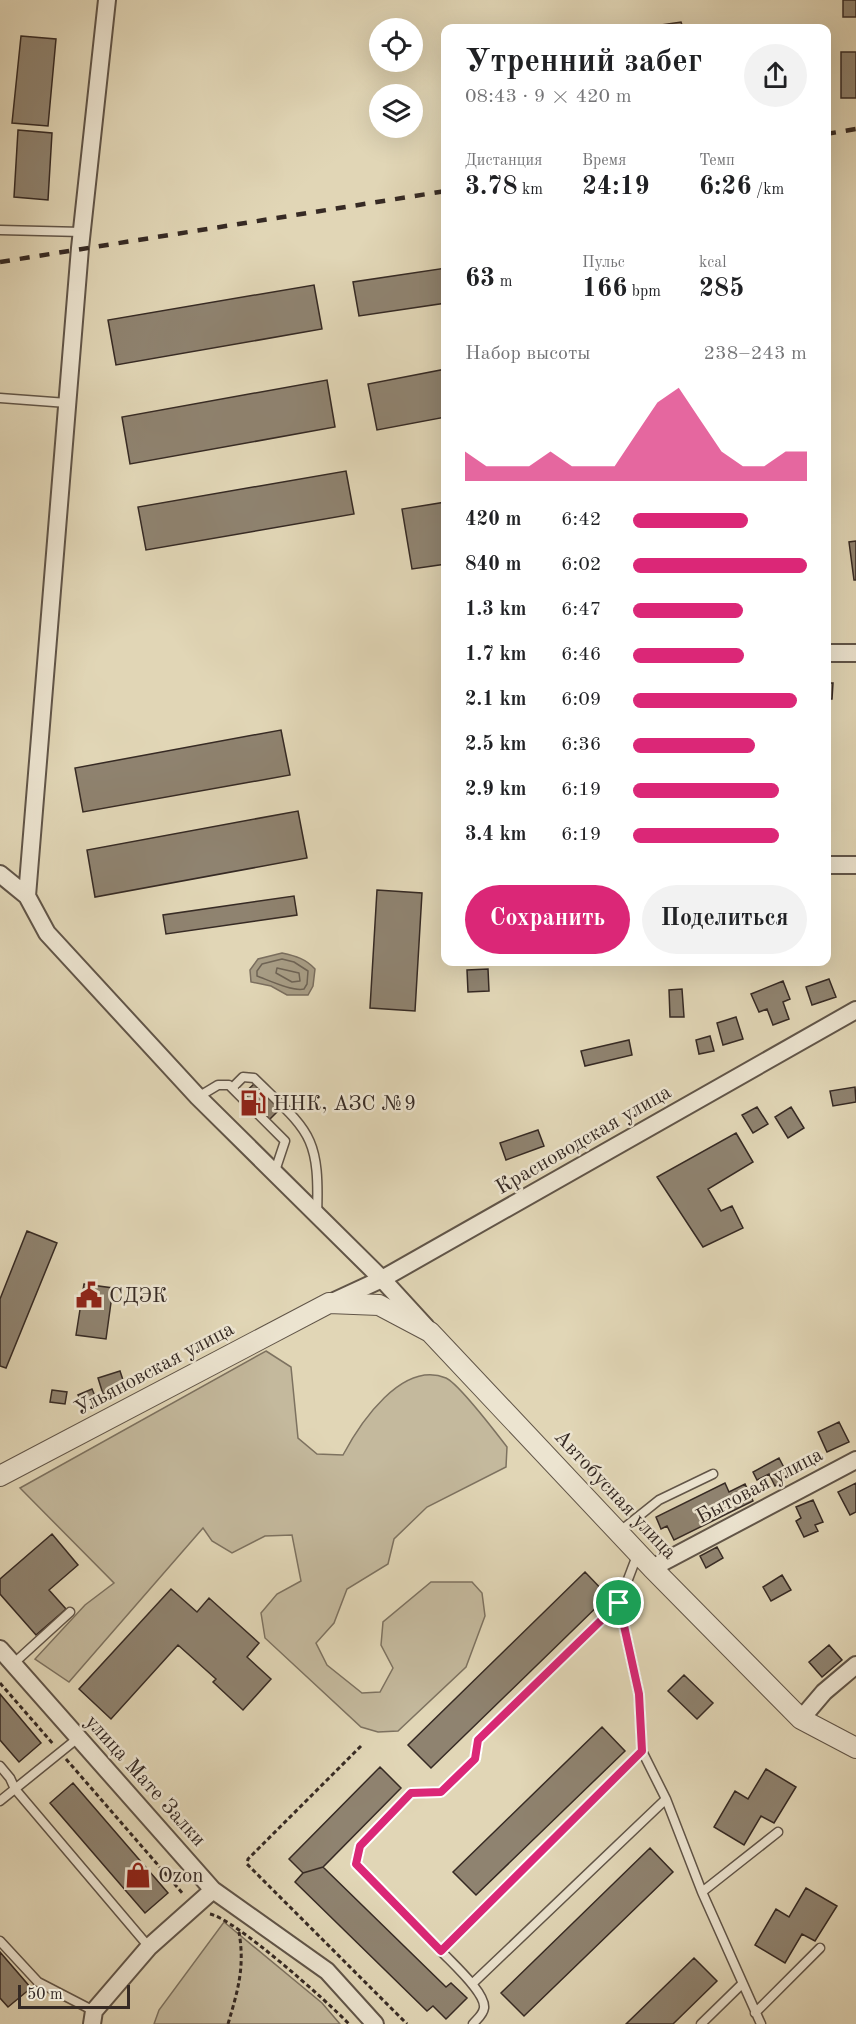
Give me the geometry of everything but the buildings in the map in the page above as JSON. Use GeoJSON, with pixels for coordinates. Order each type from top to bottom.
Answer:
{"type":"FeatureCollection","features":[{"type":"Feature","properties":{"kind":"street"},"geometry":{"type":"LineString","coordinates":[[27,896],[82,232],[107,0]]}},
{"type":"Feature","properties":{"kind":"street"},"geometry":{"type":"LineString","coordinates":[[831,653],[856,653]]}},
{"type":"Feature","properties":{"kind":"street"},"geometry":{"type":"LineString","coordinates":[[831,865],[856,866]]}},
{"type":"Feature","properties":{"kind":"street"},"geometry":{"type":"LineString","coordinates":[[0,874],[27,896],[47,933],[198,1097],[382,1279],[430,1332]]}},
{"type":"Feature","properties":{"kind":"street","name":"Красноводская улица"},"geometry":{"type":"LineString","coordinates":[[329,1303],[382,1279],[856,1010]]}},
{"type":"Feature","properties":{"kind":"street","name":"Автобусная улица"},"geometry":{"type":"LineString","coordinates":[[329,1303],[379,1305],[430,1332],[652,1568],[801,1719],[856,1748]]}},
{"type":"Feature","properties":{"kind":"street","name":"Ульяновская улица"},"geometry":{"type":"LineString","coordinates":[[0,1476],[329,1303]]}},
{"type":"Feature","properties":{"kind":"street","name":"Бытовая улица"},"geometry":{"type":"LineString","coordinates":[[652,1568],[856,1460]]}},
{"type":"Feature","properties":{"kind":"street","name":"улица Мате Залки"},"geometry":{"type":"LineString","coordinates":[[0,1649],[213,1890],[327,1971],[375,2024]]}},
{"type":"Feature","properties":{"kind":"street"},"geometry":{"type":"LineString","coordinates":[[801,1719],[824,1692],[856,1665]]}},
{"type":"Feature","properties":{"kind":"street"},"geometry":{"type":"LineString","coordinates":[[93,2017],[149,1947],[213,1890]]}},
{"type":"Feature","properties":{"kind":"lane"},"geometry":{"type":"LineString","coordinates":[[0,230],[82,232]]}},
{"type":"Feature","properties":{"kind":"lane"},"geometry":{"type":"LineString","coordinates":[[0,398],[68,403]]}},
{"type":"Feature","properties":{"kind":"lane"},"geometry":{"type":"LineString","coordinates":[[232,1088],[243,1077],[254,1077],[306,1132],[316,1154],[317,1215]]}},
{"type":"Feature","properties":{"kind":"lane"},"geometry":{"type":"LineString","coordinates":[[198,1097],[224,1084],[232,1088],[285,1140],[274,1174]]}},
{"type":"Feature","properties":{"kind":"lane"},"geometry":{"type":"LineString","coordinates":[[619,1533],[659,1500],[712,1474]]}},
{"type":"Feature","properties":{"kind":"lane"},"geometry":{"type":"LineString","coordinates":[[473,2024],[484,2011],[484,2001],[472,1984],[356,1864],[360,1846],[411,1793],[441,1792],[475,1759],[478,1740],[619,1603],[638,1553]]}},
{"type":"Feature","properties":{"kind":"lane"},"geometry":{"type":"LineString","coordinates":[[619,1603],[639,1694],[642,1751],[666,1799],[702,1892],[761,2024]]}},
{"type":"Feature","properties":{"kind":"lane"},"geometry":{"type":"LineString","coordinates":[[13,1664],[70,1612]]}},
{"type":"Feature","properties":{"kind":"lane"},"geometry":{"type":"LineString","coordinates":[[0,1801],[78,1738]]}},
{"type":"Feature","properties":{"kind":"lane"},"geometry":{"type":"LineString","coordinates":[[441,1951],[642,1751]]}},
{"type":"Feature","properties":{"kind":"lane"},"geometry":{"type":"LineString","coordinates":[[0,1766],[10,1778],[15,1789],[149,1947]]}},
{"type":"Feature","properties":{"kind":"lane"},"geometry":{"type":"LineString","coordinates":[[472,1984],[666,1799]]}},
{"type":"Feature","properties":{"kind":"lane"},"geometry":{"type":"LineString","coordinates":[[702,1892],[778,1832]]}},
{"type":"Feature","properties":{"kind":"lane"},"geometry":{"type":"LineString","coordinates":[[0,1941],[38,1982],[93,2017]]}},
{"type":"Feature","properties":{"kind":"lane"},"geometry":{"type":"LineString","coordinates":[[755,2013],[820,1948]]}},
{"type":"Feature","properties":{"kind":"lane"},"geometry":{"type":"LineString","coordinates":[[701,2024],[742,1984]]}},
{"type":"Feature","properties":{"kind":"path"},"geometry":{"type":"LineString","coordinates":[[361,1746],[248,1859],[247,1864],[407,2024]]}},
{"type":"Feature","properties":{"kind":"path"},"geometry":{"type":"LineString","coordinates":[[228,2024],[241,1975],[243,1957],[239,1931]]}},
{"type":"Feature","properties":{"kind":"shaded area"},"geometry":{"type":"Polygon","coordinates":[[[266,1351],[291,1367],[298,1438],[317,1454],[343,1455],[360,1427],[384,1398],[414,1378],[430,1375],[446,1378],[460,1389],[507,1447],[506,1467],[427,1507],[394,1539],[388,1564],[347,1589],[334,1623],[316,1643],[327,1665],[362,1693],[380,1692],[393,1668],[381,1645],[383,1622],[431,1582],[472,1582],[482,1593],[485,1616],[466,1667],[398,1731],[378,1732],[361,1727],[265,1638],[261,1613],[277,1594],[301,1581],[292,1535],[265,1536],[232,1553],[212,1541],[203,1528],[69,1682],[35,1659],[85,1605],[114,1583],[20,1488],[266,1351]]]}},
{"type":"Feature","properties":{"kind":"shaded area"},"geometry":{"type":"Polygon","coordinates":[[[224,1922],[322,2003],[340,2024],[154,2024],[159,2010],[224,1922]]]}},
{"type":"Feature","properties":{"kind":"water"},"geometry":{"type":"Polygon","coordinates":[[[282,953],[300,958],[315,969],[313,986],[308,995],[287,995],[271,986],[251,982],[250,970],[258,959],[282,953]]]}},
{"type":"Feature","properties":{"kind":"railway"},"geometry":{"type":"LineString","coordinates":[[831,133],[856,129]]}},
{"type":"Feature","properties":{"kind":"railway"},"geometry":{"type":"LineString","coordinates":[[0,262],[441,192]]}},
{"type":"Feature","properties":{"kind":"place","name":"ННК, АЗС №9"},"geometry":{"type":"Point","coordinates":[253,1103]}},
{"type":"Feature","properties":{"kind":"place","name":"СДЭК"},"geometry":{"type":"Point","coordinates":[89,1295]}},
{"type":"Feature","properties":{"kind":"place","name":"Ozon"},"geometry":{"type":"Point","coordinates":[138,1875]}},
{"type":"Feature","properties":{"kind":"route"},"geometry":{"type":"LineString","coordinates":[[619,1603],[639,1694],[642,1751],[441,1951],[356,1864],[360,1846],[411,1793],[441,1792],[475,1759],[478,1740],[619,1603]]}}]}
